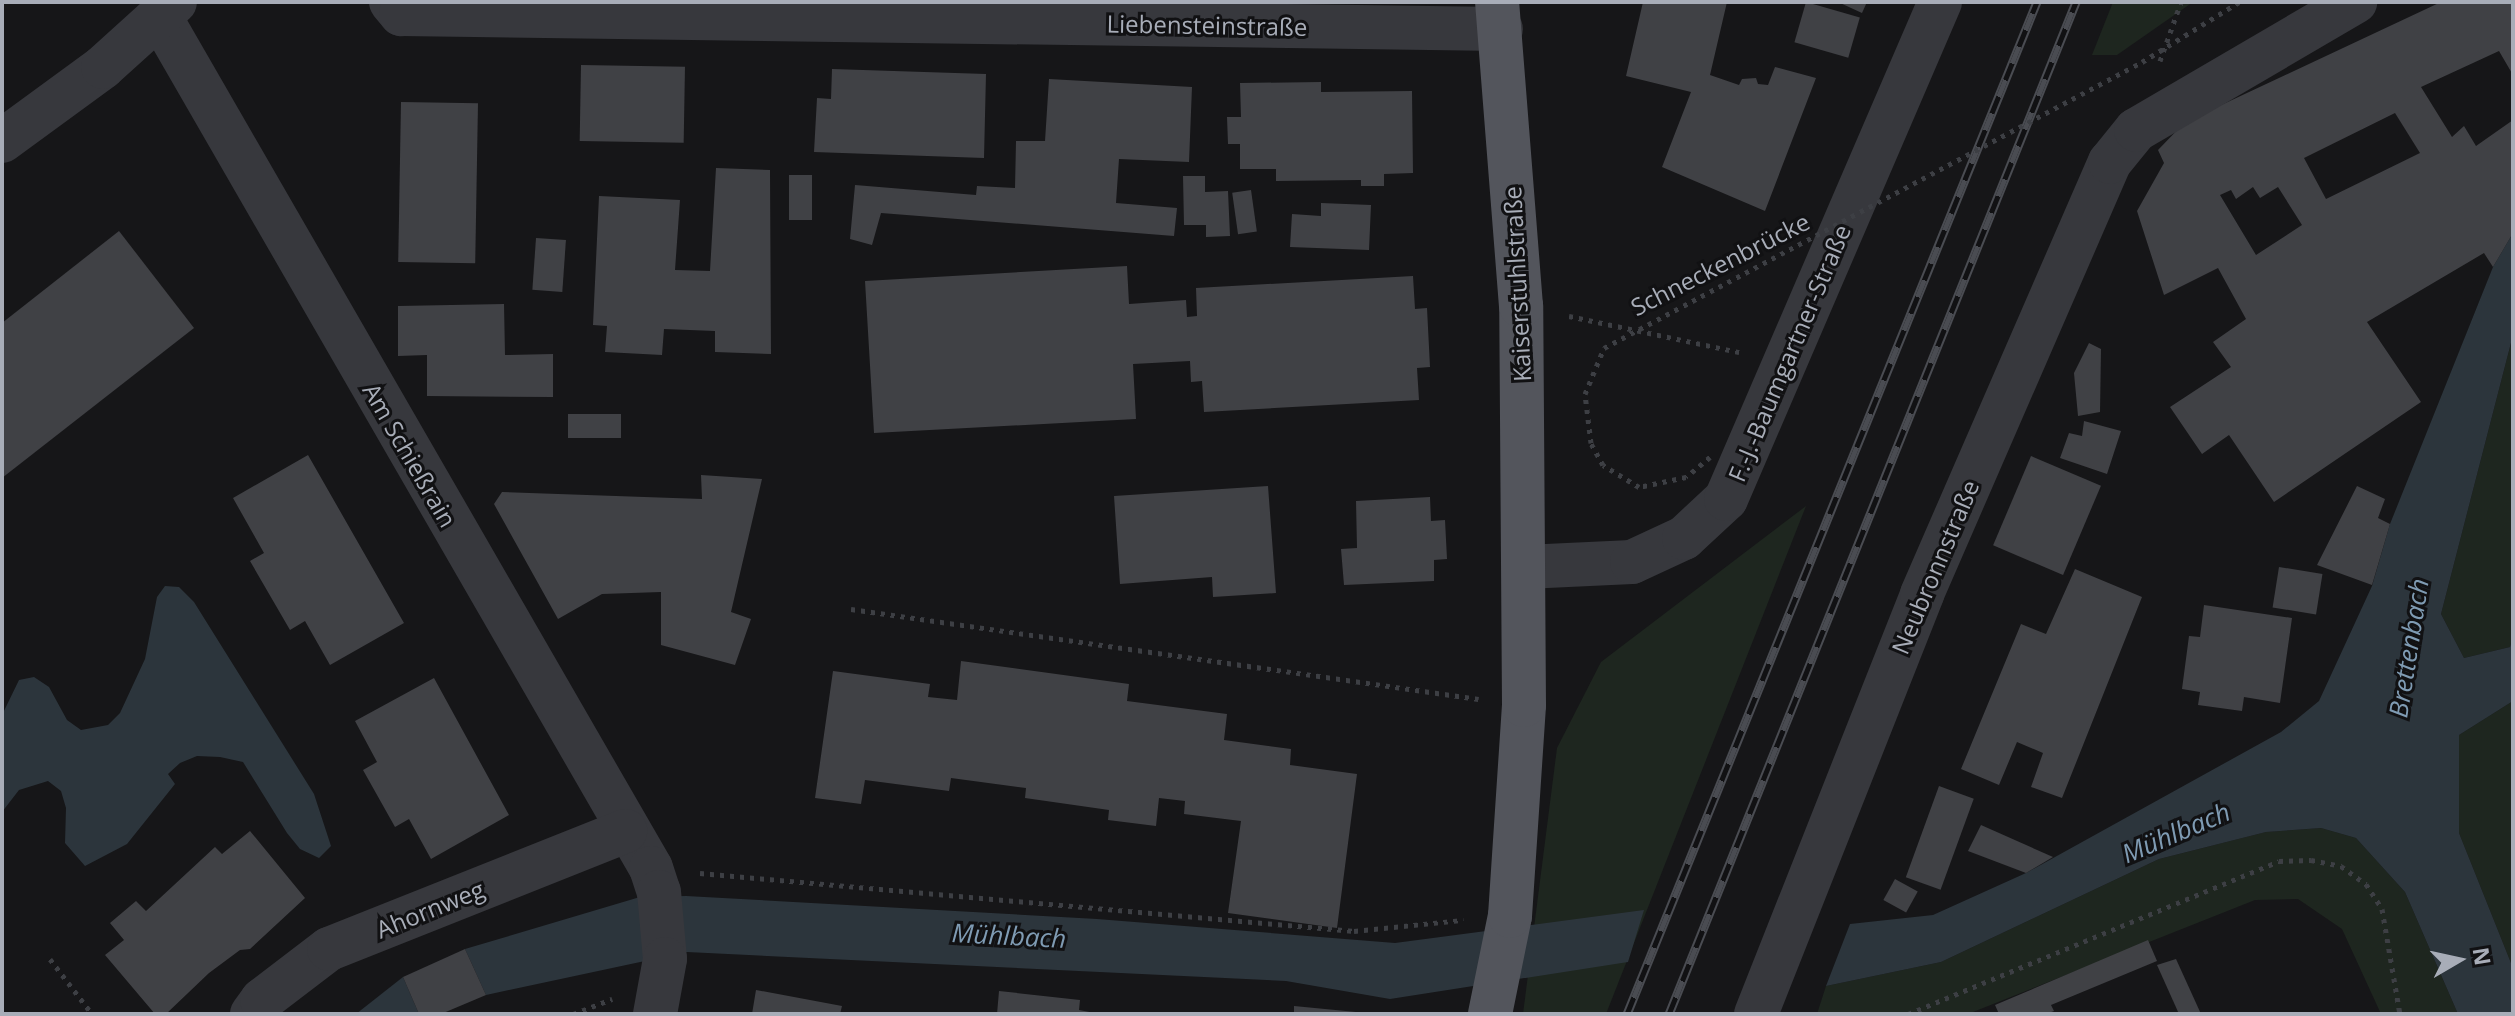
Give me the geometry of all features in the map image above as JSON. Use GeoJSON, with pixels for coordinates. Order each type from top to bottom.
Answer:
{"type":"FeatureCollection","features":[{"type":"Feature","properties":{"kind":"main road","name":"Kaiserstuhlstraße"},"geometry":{"type":"LineString","coordinates":[[1493,1002],[1510,918],[1524,705],[1525,567],[1521,306],[1499,16]]}},
{"type":"Feature","properties":{"kind":"street","name":"F.-J.-Baumgartner-Straße"},"geometry":{"type":"LineString","coordinates":[[1525,567],[1632,562],[1684,538],[1707,520],[1726,499],[1756,440],[1783,360],[1940,2]]}},
{"type":"Feature","properties":{"kind":"street","name":"Neubronnstraße"},"geometry":{"type":"LineString","coordinates":[[1756,1014],[1922,594],[2110,162],[2136,130],[2355,2]]}},
{"type":"Feature","properties":{"kind":"street","name":"Liebensteinstraße"},"geometry":{"type":"LineString","coordinates":[[396,8],[1499,16]]}},
{"type":"Feature","properties":{"kind":"street"},"geometry":{"type":"LineString","coordinates":[[2,141],[103,67],[168,10]]}},
{"type":"Feature","properties":{"kind":"street","name":"Am Schießrain"},"geometry":{"type":"LineString","coordinates":[[168,10],[655,880]]}},
{"type":"Feature","properties":{"kind":"street","name":"Ahornweg"},"geometry":{"type":"LineString","coordinates":[[252,1014],[262,1000],[329,949],[625,831]]}},
{"type":"Feature","properties":{"kind":"street"},"geometry":{"type":"LineString","coordinates":[[655,880],[665,959],[655,1014]]}},
{"type":"Feature","properties":{"kind":"path"},"geometry":{"type":"LineString","coordinates":[[2179,10],[2181,2]]}},
{"type":"Feature","properties":{"kind":"path","name":"Schneckenbrücke"},"geometry":{"type":"LineString","coordinates":[[1710,457],[1686,477],[1639,487],[1603,465],[1591,443],[1585,394],[1604,348],[2142,62],[2239,2]]}},
{"type":"Feature","properties":{"kind":"path"},"geometry":{"type":"LineString","coordinates":[[1521,306],[1783,360]]}},
{"type":"Feature","properties":{"kind":"path"},"geometry":{"type":"LineString","coordinates":[[851,609],[1524,705]]}},
{"type":"Feature","properties":{"kind":"path"},"geometry":{"type":"LineString","coordinates":[[1908,1014],[2279,861],[2311,860],[2341,866],[2366,884],[2382,909],[2400,1014]]}},
{"type":"Feature","properties":{"kind":"path"},"geometry":{"type":"LineString","coordinates":[[655,880],[1354,931],[1510,918]]}},
{"type":"Feature","properties":{"kind":"path"},"geometry":{"type":"LineString","coordinates":[[50,959],[92,1014]]}},
{"type":"Feature","properties":{"kind":"shaded area"},"geometry":{"type":"Polygon","coordinates":[[[2113,2],[2193,2],[2117,55],[2092,55],[2113,2]]]}},
{"type":"Feature","properties":{"kind":"shaded area"},"geometry":{"type":"Polygon","coordinates":[[[2513,335],[2513,637],[2510,647],[2464,658],[2441,614],[2513,335]]]}},
{"type":"Feature","properties":{"kind":"shaded area"},"geometry":{"type":"Polygon","coordinates":[[[1806,506],[1606,1014],[1523,1014],[1557,748],[1601,662],[1806,506]]]}},
{"type":"Feature","properties":{"kind":"shaded area"},"geometry":{"type":"Polygon","coordinates":[[[2513,701],[2513,968],[2459,833],[2459,735],[2513,701]]]}},
{"type":"Feature","properties":{"kind":"shaded area"},"geometry":{"type":"Polygon","coordinates":[[[2321,828],[2356,838],[2405,892],[2458,1014],[2381,1014],[2342,929],[2298,899],[2255,900],[1968,1014],[1817,1014],[1826,986],[1941,962],[2159,859],[2266,832],[2321,828]]]}},
{"type":"Feature","properties":{"kind":"water"},"geometry":{"type":"Polygon","coordinates":[[[2513,233],[2513,335],[2441,614],[2464,658],[2510,647],[2513,637],[2513,701],[2459,735],[2459,833],[2513,968],[2513,1014],[2458,1014],[2405,892],[2356,838],[2321,828],[2266,832],[2159,859],[1941,962],[1826,986],[1850,924],[1933,915],[2026,873],[2281,732],[2319,701],[2372,586],[2390,524],[2493,267],[2513,233]]]}},
{"type":"Feature","properties":{"kind":"water"},"geometry":{"type":"Polygon","coordinates":[[[165,586],[179,587],[194,602],[314,794],[331,846],[319,858],[300,849],[287,833],[243,762],[220,757],[197,756],[180,763],[168,774],[175,784],[127,844],[85,866],[65,843],[66,808],[61,791],[48,781],[19,790],[2,812],[2,715],[19,680],[34,677],[49,687],[67,720],[81,730],[108,725],[120,713],[145,659],[157,597],[165,586]]]}},
{"type":"Feature","properties":{"kind":"water","name":"Mühlbach"},"geometry":{"type":"Polygon","coordinates":[[[686,896],[1097,919],[1395,943],[1644,910],[1628,962],[1390,999],[1286,981],[687,952],[486,995],[465,949],[640,897],[686,896]]]}},
{"type":"Feature","properties":{"kind":"water"},"geometry":{"type":"Polygon","coordinates":[[[403,977],[419,1014],[356,1014],[403,977]]]}},
{"type":"Feature","properties":{"kind":"building"},"geometry":{"type":"Polygon","coordinates":[[[1643,2],[1727,2],[1710,75],[1739,85],[1742,79],[1756,78],[1758,84],[1768,85],[1775,67],[1816,78],[1765,211],[1662,167],[1691,92],[1626,76],[1643,2]]]}},
{"type":"Feature","properties":{"kind":"building"},"geometry":{"type":"Polygon","coordinates":[[[1806,2],[1860,17],[1848,58],[1794,42],[1806,2]]]}},
{"type":"Feature","properties":{"kind":"building"},"geometry":{"type":"Polygon","coordinates":[[[1838,2],[1867,2],[1862,13],[1838,2]]]}},
{"type":"Feature","properties":{"kind":"building"},"geometry":{"type":"Polygon","coordinates":[[[2441,2],[2513,2],[2513,75],[2499,51],[2421,87],[2452,137],[2464,126],[2476,146],[2513,120],[2513,233],[2493,267],[2484,253],[2367,322],[2421,402],[2274,502],[2229,435],[2202,454],[2170,407],[2231,367],[2213,342],[2246,319],[2218,268],[2164,295],[2137,211],[2164,163],[2158,150],[2185,122],[2441,2]],[[2395,113],[2304,158],[2326,199],[2420,153],[2395,113]],[[2253,187],[2236,199],[2231,190],[2220,195],[2256,255],[2302,225],[2278,187],[2260,198],[2253,187]]]}},
{"type":"Feature","properties":{"kind":"building"},"geometry":{"type":"Polygon","coordinates":[[[581,65],[685,67],[684,143],[580,141],[581,65]]]}},
{"type":"Feature","properties":{"kind":"building"},"geometry":{"type":"Polygon","coordinates":[[[832,69],[986,74],[984,158],[814,152],[817,98],[831,99],[832,69]]]}},
{"type":"Feature","properties":{"kind":"building"},"geometry":{"type":"Polygon","coordinates":[[[1049,79],[1192,87],[1189,162],[1119,159],[1116,203],[1177,208],[1174,236],[881,213],[872,245],[850,239],[855,185],[976,195],[977,186],[1015,188],[1016,141],[1045,141],[1049,79]]]}},
{"type":"Feature","properties":{"kind":"building"},"geometry":{"type":"Polygon","coordinates":[[[1321,82],[1321,92],[1412,91],[1413,173],[1384,174],[1384,186],[1361,186],[1361,180],[1276,181],[1276,169],[1240,169],[1240,144],[1228,144],[1227,117],[1241,117],[1240,83],[1321,82]]]}},
{"type":"Feature","properties":{"kind":"building"},"geometry":{"type":"Polygon","coordinates":[[[401,102],[478,103],[475,263],[398,262],[401,102]]]}},
{"type":"Feature","properties":{"kind":"building"},"geometry":{"type":"Polygon","coordinates":[[[716,168],[770,170],[771,354],[715,352],[715,331],[664,329],[662,355],[605,352],[607,326],[593,325],[599,196],[680,200],[675,270],[710,271],[716,168]]]}},
{"type":"Feature","properties":{"kind":"building"},"geometry":{"type":"Polygon","coordinates":[[[789,175],[812,175],[812,220],[789,220],[789,175]]]}},
{"type":"Feature","properties":{"kind":"building"},"geometry":{"type":"Polygon","coordinates":[[[1183,176],[1205,176],[1205,192],[1228,191],[1230,236],[1206,237],[1206,225],[1184,225],[1183,176]]]}},
{"type":"Feature","properties":{"kind":"building"},"geometry":{"type":"Polygon","coordinates":[[[1251,190],[1257,232],[1238,234],[1232,193],[1251,190]]]}},
{"type":"Feature","properties":{"kind":"building"},"geometry":{"type":"Polygon","coordinates":[[[1321,203],[1371,205],[1369,250],[1290,247],[1292,214],[1321,216],[1321,203]]]}},
{"type":"Feature","properties":{"kind":"building"},"geometry":{"type":"Polygon","coordinates":[[[119,231],[194,328],[2,478],[2,323],[119,231]]]}},
{"type":"Feature","properties":{"kind":"building"},"geometry":{"type":"Polygon","coordinates":[[[536,238],[566,240],[562,292],[532,290],[536,238]]]}},
{"type":"Feature","properties":{"kind":"building"},"geometry":{"type":"Polygon","coordinates":[[[1127,266],[1129,304],[1186,300],[1187,317],[1197,316],[1196,288],[1413,276],[1415,309],[1427,308],[1430,367],[1417,368],[1419,400],[1204,412],[1202,381],[1191,382],[1190,361],[1133,364],[1136,419],[874,433],[865,281],[1127,266]]]}},
{"type":"Feature","properties":{"kind":"building"},"geometry":{"type":"Polygon","coordinates":[[[504,304],[505,355],[553,354],[553,397],[427,396],[427,355],[398,356],[398,306],[504,304]]]}},
{"type":"Feature","properties":{"kind":"building"},"geometry":{"type":"Polygon","coordinates":[[[2089,343],[2101,349],[2100,412],[2078,416],[2074,373],[2089,343]]]}},
{"type":"Feature","properties":{"kind":"building"},"geometry":{"type":"Polygon","coordinates":[[[568,414],[621,414],[621,438],[568,438],[568,414]]]}},
{"type":"Feature","properties":{"kind":"building"},"geometry":{"type":"Polygon","coordinates":[[[2084,421],[2121,431],[2107,474],[2060,458],[2069,433],[2082,436],[2084,421]]]}},
{"type":"Feature","properties":{"kind":"building"},"geometry":{"type":"Polygon","coordinates":[[[308,455],[404,623],[330,665],[305,621],[290,630],[250,561],[264,553],[233,498],[308,455]]]}},
{"type":"Feature","properties":{"kind":"building"},"geometry":{"type":"Polygon","coordinates":[[[2031,456],[2101,486],[2063,575],[1993,545],[2031,456]]]}},
{"type":"Feature","properties":{"kind":"building"},"geometry":{"type":"Polygon","coordinates":[[[701,475],[762,479],[731,612],[751,619],[735,665],[661,645],[661,592],[602,594],[558,619],[494,504],[502,492],[702,499],[701,475]]]}},
{"type":"Feature","properties":{"kind":"building"},"geometry":{"type":"Polygon","coordinates":[[[1268,486],[1276,593],[1213,597],[1212,577],[1120,584],[1114,496],[1268,486]]]}},
{"type":"Feature","properties":{"kind":"building"},"geometry":{"type":"Polygon","coordinates":[[[2357,486],[2385,499],[2378,518],[2390,524],[2372,585],[2317,565],[2357,486]]]}},
{"type":"Feature","properties":{"kind":"building"},"geometry":{"type":"Polygon","coordinates":[[[1430,497],[1431,521],[1445,520],[1447,559],[1434,560],[1434,581],[1344,585],[1341,549],[1357,548],[1356,501],[1430,497]]]}},
{"type":"Feature","properties":{"kind":"building"},"geometry":{"type":"Polygon","coordinates":[[[2279,567],[2322,574],[2316,614],[2273,607],[2279,567]]]}},
{"type":"Feature","properties":{"kind":"building"},"geometry":{"type":"Polygon","coordinates":[[[2075,569],[2142,597],[2062,798],[2031,787],[2043,753],[2017,742],[1999,785],[1961,769],[2021,624],[2046,634],[2075,569]]]}},
{"type":"Feature","properties":{"kind":"building"},"geometry":{"type":"Polygon","coordinates":[[[2204,605],[2292,618],[2280,703],[2244,697],[2242,711],[2198,705],[2200,692],[2182,689],[2189,636],[2200,637],[2204,605]]]}},
{"type":"Feature","properties":{"kind":"building"},"geometry":{"type":"Polygon","coordinates":[[[961,661],[1129,684],[1127,701],[1227,714],[1224,740],[1291,749],[1290,765],[1357,774],[1337,928],[1228,913],[1241,821],[1184,814],[1185,801],[1159,798],[1156,826],[1108,820],[1109,810],[1025,798],[1026,788],[951,778],[949,791],[865,780],[861,804],[815,798],[833,671],[930,684],[928,697],[957,700],[961,661]]]}},
{"type":"Feature","properties":{"kind":"building"},"geometry":{"type":"Polygon","coordinates":[[[434,678],[509,815],[431,859],[409,819],[395,827],[363,770],[377,762],[355,721],[434,678]]]}},
{"type":"Feature","properties":{"kind":"building"},"geometry":{"type":"Polygon","coordinates":[[[1939,786],[1974,799],[1941,890],[1906,877],[1939,786]]]}},
{"type":"Feature","properties":{"kind":"building"},"geometry":{"type":"Polygon","coordinates":[[[1981,825],[2053,857],[2026,873],[1968,851],[1981,825]]]}},
{"type":"Feature","properties":{"kind":"building"},"geometry":{"type":"Polygon","coordinates":[[[250,831],[305,898],[250,949],[240,950],[209,973],[166,1014],[155,1014],[105,955],[124,940],[110,923],[136,901],[146,911],[215,847],[222,854],[250,831]]]}},
{"type":"Feature","properties":{"kind":"building"},"geometry":{"type":"Polygon","coordinates":[[[1895,879],[1918,892],[1906,913],[1883,900],[1895,879]]]}},
{"type":"Feature","properties":{"kind":"building"},"geometry":{"type":"Polygon","coordinates":[[[2148,940],[2157,961],[2051,1005],[2054,1011],[2046,1014],[1999,1014],[1995,1005],[2148,940]]]}},
{"type":"Feature","properties":{"kind":"building"},"geometry":{"type":"Polygon","coordinates":[[[465,949],[486,995],[441,1014],[419,1014],[403,977],[465,949]]]}},
{"type":"Feature","properties":{"kind":"building"},"geometry":{"type":"Polygon","coordinates":[[[2176,959],[2201,1014],[2179,1014],[2157,965],[2176,959]]]}},
{"type":"Feature","properties":{"kind":"building"},"geometry":{"type":"Polygon","coordinates":[[[756,990],[842,1006],[840,1014],[752,1014],[756,990]]]}},
{"type":"Feature","properties":{"kind":"building"},"geometry":{"type":"Polygon","coordinates":[[[999,991],[1080,1000],[1079,1010],[1100,1014],[997,1014],[999,991]]]}},
{"type":"Feature","properties":{"kind":"building"},"geometry":{"type":"Polygon","coordinates":[[[1294,1006],[1356,1012],[1356,1014],[1294,1014],[1294,1006]]]}},
{"type":"Feature","properties":{"kind":"railway"},"geometry":{"type":"LineString","coordinates":[[1627,1014],[2037,2]]}},
{"type":"Feature","properties":{"kind":"railway"},"geometry":{"type":"LineString","coordinates":[[1669,1014],[2076,2]]}},
{"type":"Feature","properties":{"kind":"water label","name":"Brettenbach"},"geometry":{"type":"Point","coordinates":[2409,648]}}]}
